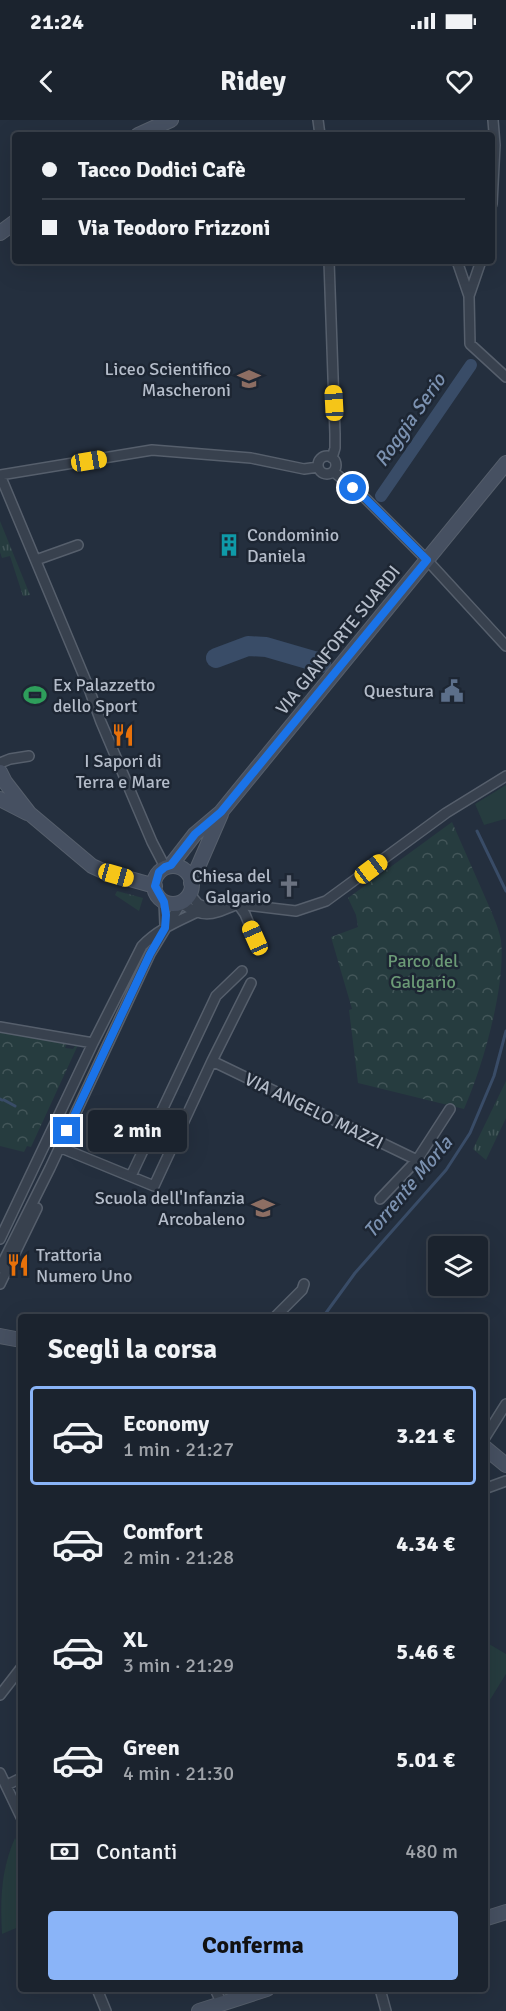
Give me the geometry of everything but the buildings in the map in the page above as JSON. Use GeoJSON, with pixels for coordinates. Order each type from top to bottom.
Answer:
{"type":"FeatureCollection","features":[{"type":"Feature","properties":{"kind":"street"},"geometry":{"type":"LineString","coordinates":[[145,132],[171,120]]}},
{"type":"Feature","properties":{"kind":"street"},"geometry":{"type":"LineString","coordinates":[[0,234],[12,224]]}},
{"type":"Feature","properties":{"kind":"street"},"geometry":{"type":"LineString","coordinates":[[329,264],[335,434],[332,458]]}},
{"type":"Feature","properties":{"kind":"street"},"geometry":{"type":"LineString","coordinates":[[458,264],[469,296],[470,344],[506,377]]}},
{"type":"Feature","properties":{"kind":"street"},"geometry":{"type":"LineString","coordinates":[[469,296],[480,264]]}},
{"type":"Feature","properties":{"kind":"street"},"geometry":{"type":"LineString","coordinates":[[165,868],[104,729],[0,475],[152,450],[251,458],[304,469],[318,467]]}},
{"type":"Feature","properties":{"kind":"street"},"geometry":{"type":"LineString","coordinates":[[328,456],[332,458],[336,464],[334,472],[322,474],[318,467],[320,459],[328,456]]}},
{"type":"Feature","properties":{"kind":"street","name":"VIA GIANFORTE SUARDI"},"geometry":{"type":"LineString","coordinates":[[165,868],[195,834],[221,812],[506,464]]}},
{"type":"Feature","properties":{"kind":"street"},"geometry":{"type":"LineString","coordinates":[[334,472],[366,499],[427,560],[506,646]]}},
{"type":"Feature","properties":{"kind":"street"},"geometry":{"type":"LineString","coordinates":[[36,560],[78,545]]}},
{"type":"Feature","properties":{"kind":"street"},"geometry":{"type":"LineString","coordinates":[[0,764],[10,759],[29,756]]}},
{"type":"Feature","properties":{"kind":"street"},"geometry":{"type":"LineString","coordinates":[[0,772],[29,813],[92,866],[155,886],[164,902],[165,928]]}},
{"type":"Feature","properties":{"kind":"street"},"geometry":{"type":"LineString","coordinates":[[187,893],[203,906],[238,904],[296,911],[326,901],[446,813],[506,776]]}},
{"type":"Feature","properties":{"kind":"street"},"geometry":{"type":"LineString","coordinates":[[0,799],[29,813]]}},
{"type":"Feature","properties":{"kind":"street","name":"VIA GIANFORTE SUARDI"},"geometry":{"type":"LineString","coordinates":[[187,893],[221,812]]}},
{"type":"Feature","properties":{"kind":"street"},"geometry":{"type":"LineString","coordinates":[[116,875],[179,866],[187,872],[187,893],[195,913]]}},
{"type":"Feature","properties":{"kind":"street"},"geometry":{"type":"LineString","coordinates":[[155,886],[165,868]]}},
{"type":"Feature","properties":{"kind":"street"},"geometry":{"type":"LineString","coordinates":[[164,902],[170,904],[187,893]]}},
{"type":"Feature","properties":{"kind":"street"},"geometry":{"type":"LineString","coordinates":[[0,1284],[62,1148],[67,1131],[150,954],[187,893]]}},
{"type":"Feature","properties":{"kind":"street"},"geometry":{"type":"LineString","coordinates":[[0,1239],[142,946],[150,937],[195,913],[214,913],[238,904]]}},
{"type":"Feature","properties":{"kind":"street"},"geometry":{"type":"LineString","coordinates":[[238,904],[245,914],[257,944]]}},
{"type":"Feature","properties":{"kind":"street"},"geometry":{"type":"LineString","coordinates":[[131,1176],[216,996],[242,970]]}},
{"type":"Feature","properties":{"kind":"street"},"geometry":{"type":"LineString","coordinates":[[62,1148],[153,1186],[251,983]]}},
{"type":"Feature","properties":{"kind":"street"},"geometry":{"type":"LineString","coordinates":[[0,1027],[93,1043]]}},
{"type":"Feature","properties":{"kind":"street","name":"VIA ANGELO MAZZI"},"geometry":{"type":"LineString","coordinates":[[212,1061],[417,1161]]}},
{"type":"Feature","properties":{"kind":"street"},"geometry":{"type":"LineString","coordinates":[[380,1199],[417,1161],[450,1109]]}},
{"type":"Feature","properties":{"kind":"street"},"geometry":{"type":"LineString","coordinates":[[0,1268],[62,1148]]}},
{"type":"Feature","properties":{"kind":"street"},"geometry":{"type":"LineString","coordinates":[[278,1314],[302,1290],[304,1284]]}},
{"type":"Feature","properties":{"kind":"street"},"geometry":{"type":"LineString","coordinates":[[0,1336],[18,1339]]}},
{"type":"Feature","properties":{"kind":"street"},"geometry":{"type":"LineString","coordinates":[[488,1434],[506,1404]]}},
{"type":"Feature","properties":{"kind":"street"},"geometry":{"type":"LineString","coordinates":[[488,1450],[506,1465]]}},
{"type":"Feature","properties":{"kind":"street"},"geometry":{"type":"LineString","coordinates":[[488,1488],[506,1481]]}},
{"type":"Feature","properties":{"kind":"street"},"geometry":{"type":"LineString","coordinates":[[0,1695],[18,1672]]}},
{"type":"Feature","properties":{"kind":"street"},"geometry":{"type":"LineString","coordinates":[[0,1773],[18,1810]]}},
{"type":"Feature","properties":{"kind":"street"},"geometry":{"type":"LineString","coordinates":[[7,1785],[18,1780]]}},
{"type":"Feature","properties":{"kind":"street"},"geometry":{"type":"LineString","coordinates":[[488,1918],[506,1912]]}},
{"type":"Feature","properties":{"kind":"street"},"geometry":{"type":"LineString","coordinates":[[98,1992],[106,2011]]}},
{"type":"Feature","properties":{"kind":"street"},"geometry":{"type":"LineString","coordinates":[[216,1992],[222,2004]]}},
{"type":"Feature","properties":{"kind":"street"},"geometry":{"type":"LineString","coordinates":[[199,2011],[258,1992]]}},
{"type":"Feature","properties":{"kind":"street"},"geometry":{"type":"LineString","coordinates":[[381,1992],[386,2011]]}},
{"type":"Feature","properties":{"kind":"green space"},"geometry":{"type":"Polygon","coordinates":[[[0,521],[30,595],[23,596],[10,556],[2,558],[0,521]]]}},
{"type":"Feature","properties":{"kind":"green space"},"geometry":{"type":"Polygon","coordinates":[[[506,785],[506,820],[484,825],[475,804],[506,785]]]}},
{"type":"Feature","properties":{"kind":"green space","name":"Parco del Galgario"},"geometry":{"type":"Polygon","coordinates":[[[452,822],[494,918],[501,940],[502,959],[492,1026],[464,1109],[358,1083],[349,1010],[352,1009],[331,937],[358,927],[356,915],[348,898],[452,822]]]}},
{"type":"Feature","properties":{"kind":"green space"},"geometry":{"type":"Polygon","coordinates":[[[117,891],[143,898],[139,911],[115,895],[117,891]]]}},
{"type":"Feature","properties":{"kind":"green space"},"geometry":{"type":"Polygon","coordinates":[[[0,1032],[67,1043],[65,1048],[73,1049],[76,1044],[78,1045],[31,1147],[27,1146],[24,1152],[0,1146],[0,1032]]]}},
{"type":"Feature","properties":{"kind":"green space"},"geometry":{"type":"Polygon","coordinates":[[[506,1081],[506,1118],[486,1160],[473,1149],[506,1081]]]}},
{"type":"Feature","properties":{"kind":"green space"},"geometry":{"type":"Polygon","coordinates":[[[488,1643],[506,1654],[506,1674],[488,1703],[488,1643]]]}},
{"type":"Feature","properties":{"kind":"green space"},"geometry":{"type":"Polygon","coordinates":[[[15,1838],[18,1844],[18,1927],[2,1934],[2,1885],[15,1838]]]}},
{"type":"Feature","properties":{"kind":"waterway","name":"Roggia Serio"},"geometry":{"type":"LineString","coordinates":[[381,496],[471,365]]}},
{"type":"Feature","properties":{"kind":"waterway"},"geometry":{"type":"LineString","coordinates":[[216,658],[248,646],[266,647],[321,663]]}},
{"type":"Feature","properties":{"kind":"waterway","name":"Torrente Morla"},"geometry":{"type":"LineString","coordinates":[[477,831],[506,891]]}},
{"type":"Feature","properties":{"kind":"waterway","name":"Torrente Morla"},"geometry":{"type":"LineString","coordinates":[[325,1314],[355,1273],[446,1170],[470,1133],[494,1076],[506,1031]]}},
{"type":"Feature","properties":{"kind":"waterway"},"geometry":{"type":"LineString","coordinates":[[4,1100],[15,1106]]}},
{"type":"Feature","properties":{"kind":"place","name":"Liceo Scientifico Mascheroni"},"geometry":{"type":"Point","coordinates":[249,379]}},
{"type":"Feature","properties":{"kind":"place","name":"Condominio Daniela"},"geometry":{"type":"Point","coordinates":[229,545]}},
{"type":"Feature","properties":{"kind":"place","name":"Questura"},"geometry":{"type":"Point","coordinates":[452,691]}},
{"type":"Feature","properties":{"kind":"place","name":"Ex Palazzetto dello Sport"},"geometry":{"type":"Point","coordinates":[35,695]}},
{"type":"Feature","properties":{"kind":"place","name":"I Sapori di Terra e Mare"},"geometry":{"type":"Point","coordinates":[123,735]}},
{"type":"Feature","properties":{"kind":"place","name":"Chiesa del Galgario"},"geometry":{"type":"Point","coordinates":[289,886]}},
{"type":"Feature","properties":{"kind":"place","name":"Scuola dell'Infanzia Arcobaleno"},"geometry":{"type":"Point","coordinates":[263,1208]}},
{"type":"Feature","properties":{"kind":"place","name":"Trattoria Numero Uno"},"geometry":{"type":"Point","coordinates":[18,1265]}},
{"type":"Feature","properties":{"kind":"route"},"geometry":{"type":"LineString","coordinates":[[67,1131],[150,954],[165,928],[166,908],[155,886],[159,872],[171,865],[195,834],[221,812],[427,560],[353,488]]}}]}
